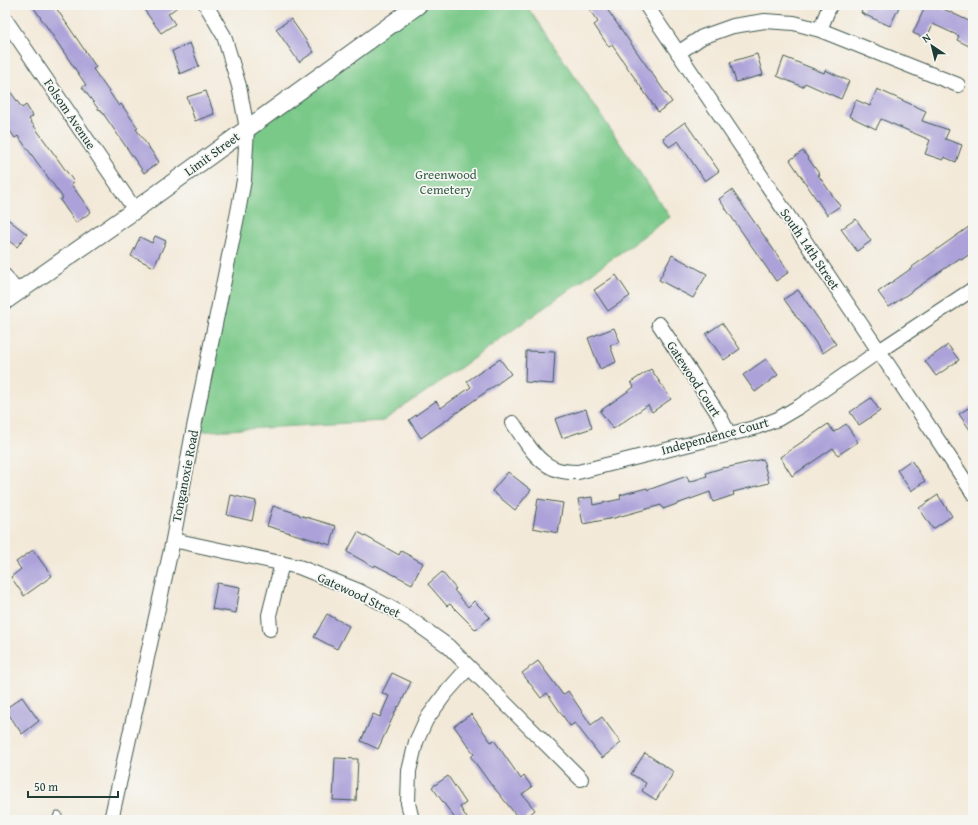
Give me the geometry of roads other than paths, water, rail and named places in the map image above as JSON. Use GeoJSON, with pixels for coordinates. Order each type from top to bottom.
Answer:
{"type":"FeatureCollection","features":[{"type":"Feature","properties":{"kind":"street","name":"Tonganoxie Road"},"geometry":{"type":"LineString","coordinates":[[111,820],[173,540],[193,432],[244,180],[247,129],[239,86],[224,36],[206,5]]}},
{"type":"Feature","properties":{"kind":"street","name":"Limit Street"},"geometry":{"type":"LineString","coordinates":[[11,296],[135,210],[418,5]]}},
{"type":"Feature","properties":{"kind":"street","name":"South 14th Street"},"geometry":{"type":"LineString","coordinates":[[646,5],[973,493]]}},
{"type":"Feature","properties":{"kind":"street"},"geometry":{"type":"LineString","coordinates":[[820,30],[830,5]]}},
{"type":"Feature","properties":{"kind":"street","name":"Folsom Avenue"},"geometry":{"type":"LineString","coordinates":[[5,19],[135,210]]}},
{"type":"Feature","properties":{"kind":"street"},"geometry":{"type":"LineString","coordinates":[[678,53],[702,37],[733,26],[765,21],[794,23],[820,30],[958,85]]}},
{"type":"Feature","properties":{"kind":"street"},"geometry":{"type":"LineString","coordinates":[[5,276],[11,296]]}},
{"type":"Feature","properties":{"kind":"street","name":"Independence Court"},"geometry":{"type":"LineString","coordinates":[[513,423],[542,461],[553,468],[565,472],[578,472],[754,428],[778,419],[800,406],[879,351],[973,289]]}},
{"type":"Feature","properties":{"kind":"street","name":"Gatewood Court"},"geometry":{"type":"LineString","coordinates":[[659,324],[719,415],[729,434]]}},
{"type":"Feature","properties":{"kind":"street","name":"Gatewood Street"},"geometry":{"type":"LineString","coordinates":[[173,540],[299,567],[359,591],[393,609],[413,621],[448,646],[581,779]]}},
{"type":"Feature","properties":{"kind":"street"},"geometry":{"type":"LineString","coordinates":[[270,629],[269,615],[282,563]]}},
{"type":"Feature","properties":{"kind":"street"},"geometry":{"type":"LineString","coordinates":[[412,820],[408,803],[409,771],[416,742],[426,720],[445,694],[470,667]]}},
{"type":"Feature","properties":{"kind":"park label","name":"Greenwood Cemetery"},"geometry":{"type":"Point","coordinates":[446,182]}}]}
